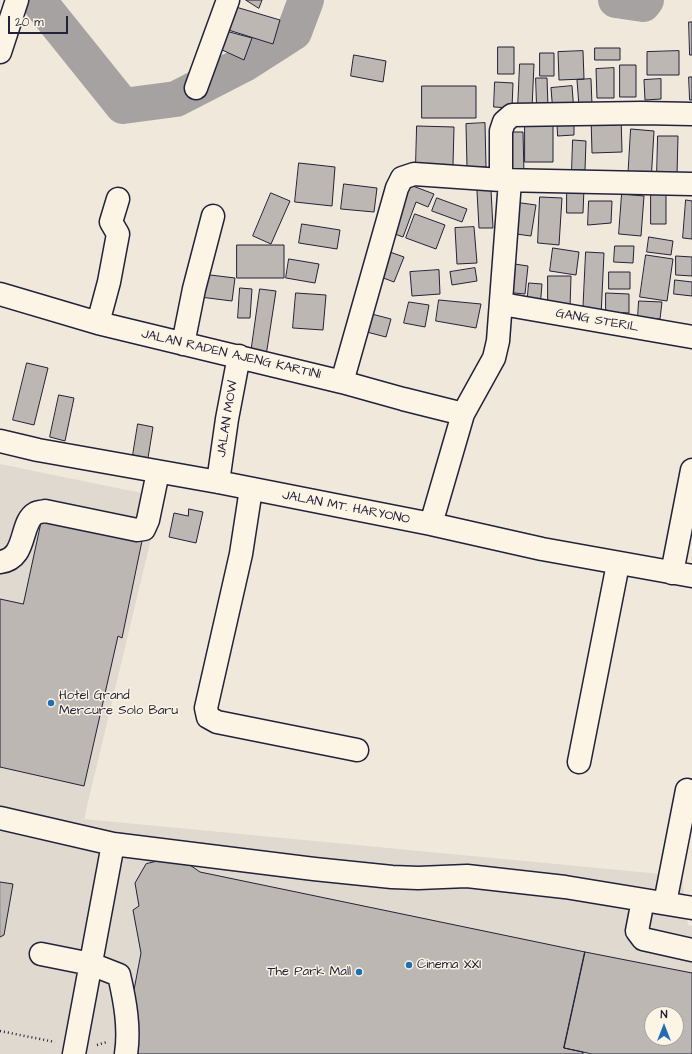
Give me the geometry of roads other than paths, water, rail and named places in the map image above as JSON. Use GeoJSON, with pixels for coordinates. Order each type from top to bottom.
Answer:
{"type":"FeatureCollection","features":[{"type":"Feature","properties":{"kind":"street"},"geometry":{"type":"LineString","coordinates":[[0,52],[17,0]]}},
{"type":"Feature","properties":{"kind":"street"},"geometry":{"type":"LineString","coordinates":[[196,88],[228,0]]}},
{"type":"Feature","properties":{"kind":"street"},"geometry":{"type":"LineString","coordinates":[[431,524],[463,414],[494,358],[498,341],[502,304],[505,180],[502,131],[504,122],[512,115],[642,113],[692,114]]}},
{"type":"Feature","properties":{"kind":"street"},"geometry":{"type":"LineString","coordinates":[[342,382],[397,188],[402,178],[414,174],[505,180],[692,184]]}},
{"type":"Feature","properties":{"kind":"street"},"geometry":{"type":"LineString","coordinates":[[98,323],[109,282],[118,234],[111,222],[118,199]]}},
{"type":"Feature","properties":{"kind":"street"},"geometry":{"type":"LineString","coordinates":[[184,344],[194,289],[213,216]]}},
{"type":"Feature","properties":{"kind":"street","name":"JALAN RADEN AJENG KARTINI"},"geometry":{"type":"LineString","coordinates":[[0,294],[98,323],[239,356],[463,414]]}},
{"type":"Feature","properties":{"kind":"street","name":"GANG STERIL"},"geometry":{"type":"LineString","coordinates":[[502,304],[692,337]]}},
{"type":"Feature","properties":{"kind":"street","name":"JALAN MOW"},"geometry":{"type":"LineString","coordinates":[[218,482],[227,420],[239,356]]}},
{"type":"Feature","properties":{"kind":"street","name":"JALAN MT. HARYONO"},"geometry":{"type":"LineString","coordinates":[[0,441],[38,450],[218,482],[431,524],[542,549],[682,575]]}},
{"type":"Feature","properties":{"kind":"street"},"geometry":{"type":"LineString","coordinates":[[682,575],[692,470]]}},
{"type":"Feature","properties":{"kind":"street"},"geometry":{"type":"LineString","coordinates":[[0,562],[7,561],[12,558],[18,549],[30,520],[35,513],[45,511],[137,530],[144,529],[148,520],[158,472]]}},
{"type":"Feature","properties":{"kind":"street"},"geometry":{"type":"LineString","coordinates":[[250,489],[241,554],[206,708],[208,716],[217,722],[357,750]]}},
{"type":"Feature","properties":{"kind":"street"},"geometry":{"type":"LineString","coordinates":[[579,762],[618,564]]}},
{"type":"Feature","properties":{"kind":"street"},"geometry":{"type":"LineString","coordinates":[[665,903],[687,790]]}},
{"type":"Feature","properties":{"kind":"street"},"geometry":{"type":"LineString","coordinates":[[0,818],[113,844],[314,869],[392,877],[418,878],[467,876],[564,886],[692,908]]}},
{"type":"Feature","properties":{"kind":"street"},"geometry":{"type":"LineString","coordinates":[[75,1050],[113,844]]}},
{"type":"Feature","properties":{"kind":"street"},"geometry":{"type":"LineString","coordinates":[[642,900],[637,931],[643,939],[692,950]]}},
{"type":"Feature","properties":{"kind":"street"},"geometry":{"type":"LineString","coordinates":[[41,954],[91,964],[119,975],[129,1037],[126,1054]]}},
{"type":"Feature","properties":{"kind":"waterway"},"geometry":{"type":"LineString","coordinates":[[41,4],[123,106],[176,99],[244,64],[294,32],[306,0]]}},
{"type":"Feature","properties":{"kind":"waterway"},"geometry":{"type":"LineString","coordinates":[[616,0],[643,4],[646,0]]}},
{"type":"Feature","properties":{"kind":"place","name":"Hotel Grand Mercure Solo Baru"},"geometry":{"type":"Point","coordinates":[51,703]}},
{"type":"Feature","properties":{"kind":"place","name":"Cinema XXI"},"geometry":{"type":"Point","coordinates":[409,965]}},
{"type":"Feature","properties":{"kind":"place","name":"The Park Mall"},"geometry":{"type":"Point","coordinates":[359,972]}}]}
